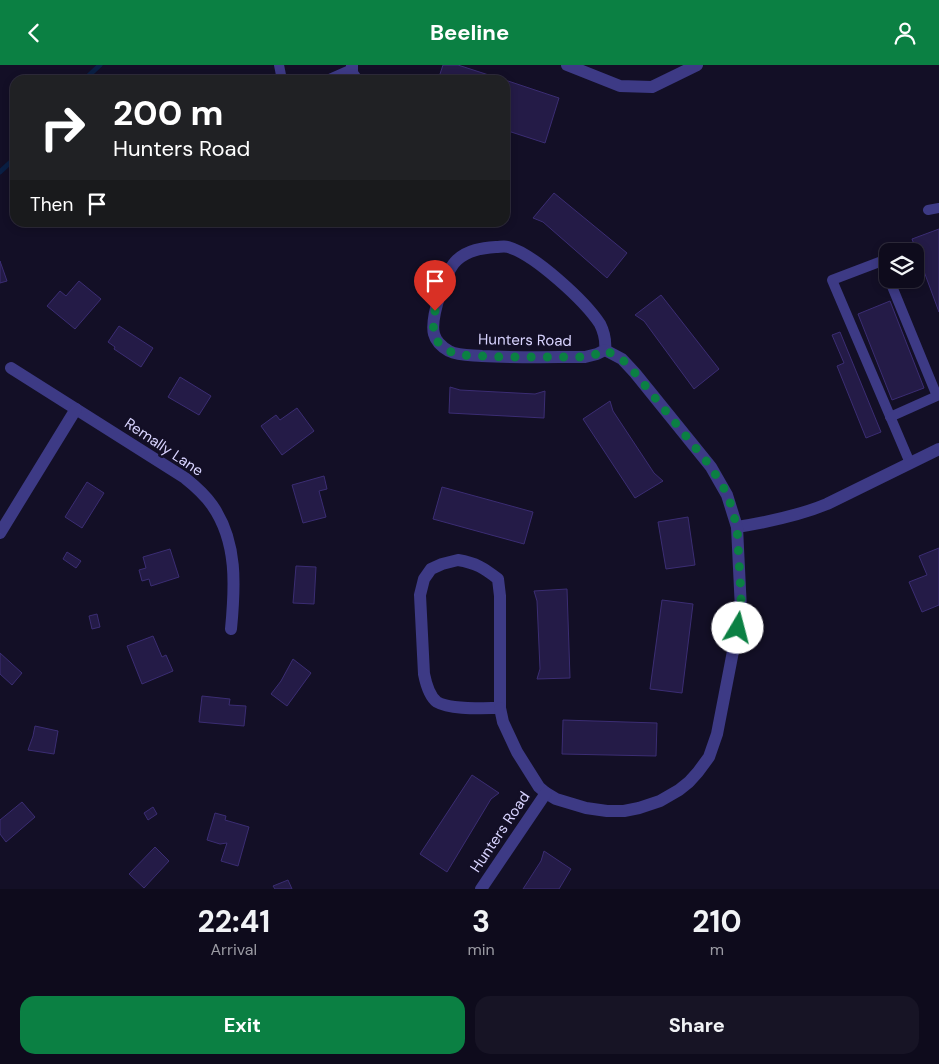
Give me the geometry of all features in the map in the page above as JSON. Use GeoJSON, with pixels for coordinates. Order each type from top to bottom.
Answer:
{"type":"FeatureCollection","features":[{"type":"Feature","properties":{"kind":"street"},"geometry":{"type":"LineString","coordinates":[[566,65],[620,86],[652,87],[697,65]]}},
{"type":"Feature","properties":{"kind":"street","name":"Hunters Road"},"geometry":{"type":"LineString","coordinates":[[507,247],[522,253],[542,267],[579,299],[600,325],[604,335],[605,350],[585,357],[502,357],[459,355],[449,351],[437,341],[433,332],[435,311],[451,266],[458,258],[483,248],[507,247]]}},
{"type":"Feature","properties":{"kind":"street","name":"Hunters Road"},"geometry":{"type":"LineString","coordinates":[[500,708],[444,705],[436,701],[426,684],[420,595],[424,579],[431,569],[442,564],[458,560],[472,562],[498,579],[500,596],[500,708],[503,722],[517,753],[539,787],[546,793],[556,799],[586,809],[608,811],[624,811],[660,801],[689,783],[709,757],[717,734],[741,610],[737,527],[728,495],[711,467],[635,373],[622,359],[605,350]]}},
{"type":"Feature","properties":{"kind":"street","name":"Remally Lane"},"geometry":{"type":"LineString","coordinates":[[11,368],[185,478],[212,505],[223,526],[231,553],[234,573],[231,629]]}},
{"type":"Feature","properties":{"kind":"street"},"geometry":{"type":"LineString","coordinates":[[0,533],[76,409]]}},
{"type":"Feature","properties":{"kind":"street"},"geometry":{"type":"LineString","coordinates":[[737,527],[781,519],[810,511],[939,449]]}},
{"type":"Feature","properties":{"kind":"street","name":"Hunters Road"},"geometry":{"type":"LineString","coordinates":[[481,889],[546,793]]}},
{"type":"Feature","properties":{"kind":"lane"},"geometry":{"type":"LineString","coordinates":[[342,75],[354,71]]}},
{"type":"Feature","properties":{"kind":"lane"},"geometry":{"type":"LineString","coordinates":[[928,210],[939,208]]}},
{"type":"Feature","properties":{"kind":"lane"},"geometry":{"type":"LineString","coordinates":[[879,262],[832,280],[910,463]]}},
{"type":"Feature","properties":{"kind":"lane"},"geometry":{"type":"LineString","coordinates":[[890,417],[937,396],[893,288]]}},
{"type":"Feature","properties":{"kind":"building"},"geometry":{"type":"Polygon","coordinates":[[[443,65],[458,65],[489,75],[440,75],[443,65]]]}},
{"type":"Feature","properties":{"kind":"building"},"geometry":{"type":"Polygon","coordinates":[[[510,82],[559,98],[545,143],[510,132],[510,82]]]}},
{"type":"Feature","properties":{"kind":"building"},"geometry":{"type":"Polygon","coordinates":[[[554,193],[627,253],[607,278],[543,222],[533,218],[554,193]]]}},
{"type":"Feature","properties":{"kind":"building"},"geometry":{"type":"Polygon","coordinates":[[[939,229],[939,312],[924,271],[924,243],[913,243],[912,239],[939,229]]]}},
{"type":"Feature","properties":{"kind":"building"},"geometry":{"type":"Polygon","coordinates":[[[0,261],[7,281],[0,283],[0,261]]]}},
{"type":"Feature","properties":{"kind":"building"},"geometry":{"type":"Polygon","coordinates":[[[79,281],[101,299],[75,329],[47,306],[60,291],[66,296],[79,281]]]}},
{"type":"Feature","properties":{"kind":"building"},"geometry":{"type":"Polygon","coordinates":[[[661,295],[719,369],[694,389],[644,321],[635,315],[661,295]]]}},
{"type":"Feature","properties":{"kind":"building"},"geometry":{"type":"Polygon","coordinates":[[[890,301],[924,388],[892,400],[858,314],[890,301]]]}},
{"type":"Feature","properties":{"kind":"building"},"geometry":{"type":"Polygon","coordinates":[[[119,326],[153,348],[141,367],[114,349],[115,347],[108,342],[119,326]]]}},
{"type":"Feature","properties":{"kind":"building"},"geometry":{"type":"Polygon","coordinates":[[[840,332],[881,432],[866,438],[837,366],[844,363],[832,335],[840,332]]]}},
{"type":"Feature","properties":{"kind":"building"},"geometry":{"type":"Polygon","coordinates":[[[180,377],[211,396],[199,415],[168,397],[180,377]]]}},
{"type":"Feature","properties":{"kind":"building"},"geometry":{"type":"Polygon","coordinates":[[[450,387],[460,390],[535,394],[545,391],[544,418],[449,413],[450,387]]]}},
{"type":"Feature","properties":{"kind":"building"},"geometry":{"type":"Polygon","coordinates":[[[610,401],[613,411],[654,473],[663,481],[635,498],[583,419],[610,401]]]}},
{"type":"Feature","properties":{"kind":"building"},"geometry":{"type":"Polygon","coordinates":[[[297,408],[314,431],[282,455],[261,426],[276,415],[280,420],[297,408]]]}},
{"type":"Feature","properties":{"kind":"building"},"geometry":{"type":"Polygon","coordinates":[[[324,476],[327,489],[319,491],[326,517],[303,523],[292,485],[324,476]]]}},
{"type":"Feature","properties":{"kind":"building"},"geometry":{"type":"Polygon","coordinates":[[[87,482],[104,493],[82,528],[65,517],[87,482]]]}},
{"type":"Feature","properties":{"kind":"building"},"geometry":{"type":"Polygon","coordinates":[[[442,487],[533,512],[524,544],[433,519],[442,487]]]}},
{"type":"Feature","properties":{"kind":"building"},"geometry":{"type":"Polygon","coordinates":[[[688,517],[695,565],[666,569],[658,522],[688,517]]]}},
{"type":"Feature","properties":{"kind":"building"},"geometry":{"type":"Polygon","coordinates":[[[939,548],[939,605],[922,612],[909,582],[927,575],[919,556],[939,548]]]}},
{"type":"Feature","properties":{"kind":"building"},"geometry":{"type":"Polygon","coordinates":[[[170,549],[179,577],[151,586],[149,579],[142,581],[139,570],[146,568],[143,557],[170,549]]]}},
{"type":"Feature","properties":{"kind":"building"},"geometry":{"type":"Polygon","coordinates":[[[67,552],[81,561],[76,568],[63,559],[67,552]]]}},
{"type":"Feature","properties":{"kind":"building"},"geometry":{"type":"Polygon","coordinates":[[[296,566],[316,567],[314,604],[293,603],[296,566]]]}},
{"type":"Feature","properties":{"kind":"building"},"geometry":{"type":"Polygon","coordinates":[[[567,589],[570,678],[537,679],[540,669],[537,601],[534,591],[567,589]]]}},
{"type":"Feature","properties":{"kind":"building"},"geometry":{"type":"Polygon","coordinates":[[[662,600],[693,604],[682,693],[650,689],[662,600]]]}},
{"type":"Feature","properties":{"kind":"building"},"geometry":{"type":"Polygon","coordinates":[[[97,614],[100,627],[92,629],[89,616],[97,614]]]}},
{"type":"Feature","properties":{"kind":"building"},"geometry":{"type":"Polygon","coordinates":[[[153,636],[162,657],[166,655],[173,671],[142,684],[127,646],[153,636]]]}},
{"type":"Feature","properties":{"kind":"building"},"geometry":{"type":"Polygon","coordinates":[[[0,653],[22,673],[12,685],[0,674],[0,653]]]}},
{"type":"Feature","properties":{"kind":"building"},"geometry":{"type":"Polygon","coordinates":[[[293,659],[311,673],[287,706],[271,694],[281,681],[293,659]]]}},
{"type":"Feature","properties":{"kind":"building"},"geometry":{"type":"Polygon","coordinates":[[[202,696],[230,699],[229,705],[246,706],[244,726],[199,722],[202,696]]]}},
{"type":"Feature","properties":{"kind":"building"},"geometry":{"type":"Polygon","coordinates":[[[563,720],[657,723],[656,756],[562,754],[563,720]]]}},
{"type":"Feature","properties":{"kind":"building"},"geometry":{"type":"Polygon","coordinates":[[[35,726],[58,731],[54,754],[28,750],[35,726]]]}},
{"type":"Feature","properties":{"kind":"building"},"geometry":{"type":"Polygon","coordinates":[[[472,775],[499,793],[491,799],[447,872],[420,854],[472,775]]]}},
{"type":"Feature","properties":{"kind":"building"},"geometry":{"type":"Polygon","coordinates":[[[22,802],[35,817],[6,842],[0,834],[0,820],[22,802]]]}},
{"type":"Feature","properties":{"kind":"building"},"geometry":{"type":"Polygon","coordinates":[[[153,807],[157,814],[148,820],[144,813],[153,807]]]}},
{"type":"Feature","properties":{"kind":"building"},"geometry":{"type":"Polygon","coordinates":[[[215,813],[226,816],[225,820],[249,827],[238,866],[221,861],[227,843],[220,844],[207,840],[215,813]]]}},
{"type":"Feature","properties":{"kind":"building"},"geometry":{"type":"Polygon","coordinates":[[[155,847],[169,861],[144,888],[129,874],[155,847]]]}},
{"type":"Feature","properties":{"kind":"building"},"geometry":{"type":"Polygon","coordinates":[[[544,851],[571,869],[559,889],[523,889],[541,861],[544,851]]]}},
{"type":"Feature","properties":{"kind":"building"},"geometry":{"type":"Polygon","coordinates":[[[288,880],[292,889],[275,889],[273,886],[288,880]]]}},
{"type":"Feature","properties":{"kind":"waterway"},"geometry":{"type":"LineString","coordinates":[[89,75],[100,65]]}},
{"type":"Feature","properties":{"kind":"waterway"},"geometry":{"type":"LineString","coordinates":[[0,172],[10,163]]}},
{"type":"Feature","properties":{"kind":"route"},"geometry":{"type":"LineString","coordinates":[[435,311],[433,332],[437,341],[449,351],[459,355],[585,357],[605,350],[622,359],[711,467],[728,495],[737,527],[741,595],[738,628]]}}]}
